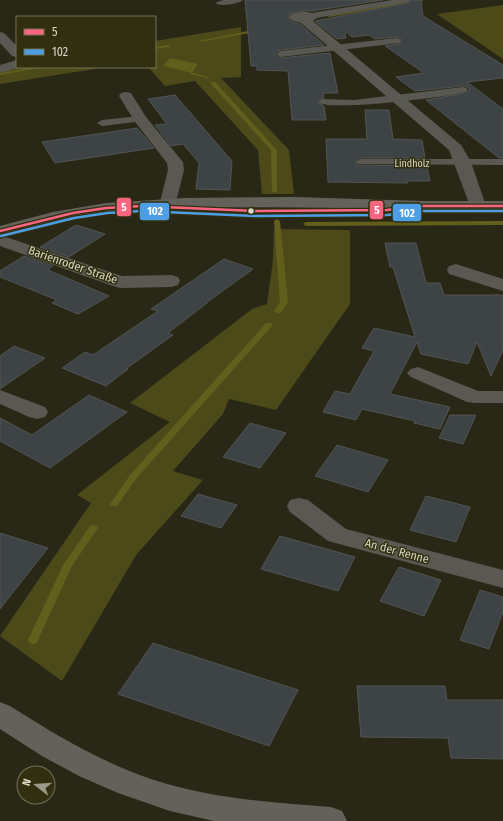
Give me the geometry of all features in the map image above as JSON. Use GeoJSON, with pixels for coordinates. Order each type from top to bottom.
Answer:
{"type":"FeatureCollection","features":[{"type":"Feature","properties":{"kind":"main road"},"geometry":{"type":"LineString","coordinates":[[0,231],[42,220],[100,209],[168,206],[186,209],[256,211],[387,210],[423,206],[503,206]]}},
{"type":"Feature","properties":{"kind":"main road"},"geometry":{"type":"LineString","coordinates":[[0,714],[42,741],[83,762],[148,791],[199,804],[331,821]]}},
{"type":"Feature","properties":{"kind":"street"},"geometry":{"type":"LineString","coordinates":[[303,14],[338,48],[456,148],[463,162],[478,206]]}},
{"type":"Feature","properties":{"kind":"street"},"geometry":{"type":"LineString","coordinates":[[0,36],[16,52]]}},
{"type":"Feature","properties":{"kind":"street"},"geometry":{"type":"LineString","coordinates":[[0,69],[16,64]]}},
{"type":"Feature","properties":{"kind":"street"},"geometry":{"type":"LineString","coordinates":[[126,96],[140,119],[175,162],[176,170],[168,206]]}},
{"type":"Feature","properties":{"kind":"street","name":"Barienroder Straße"},"geometry":{"type":"LineString","coordinates":[[0,240],[120,282],[170,280]]}},
{"type":"Feature","properties":{"kind":"street"},"geometry":{"type":"LineString","coordinates":[[456,270],[503,285]]}},
{"type":"Feature","properties":{"kind":"street"},"geometry":{"type":"LineString","coordinates":[[418,373],[475,397],[503,397]]}},
{"type":"Feature","properties":{"kind":"street"},"geometry":{"type":"LineString","coordinates":[[0,396],[37,412]]}},
{"type":"Feature","properties":{"kind":"street","name":"An der Renne"},"geometry":{"type":"LineString","coordinates":[[299,506],[337,535],[503,579]]}},
{"type":"Feature","properties":{"kind":"lane"},"geometry":{"type":"LineString","coordinates":[[219,3],[238,0]]}},
{"type":"Feature","properties":{"kind":"lane"},"geometry":{"type":"LineString","coordinates":[[303,14],[407,0]]}},
{"type":"Feature","properties":{"kind":"lane"},"geometry":{"type":"LineString","coordinates":[[280,54],[396,41]]}},
{"type":"Feature","properties":{"kind":"lane"},"geometry":{"type":"LineString","coordinates":[[322,102],[354,103],[463,90]]}},
{"type":"Feature","properties":{"kind":"lane"},"geometry":{"type":"LineString","coordinates":[[102,123],[140,119]]}},
{"type":"Feature","properties":{"kind":"lane","name":"Lindholz"},"geometry":{"type":"LineString","coordinates":[[360,162],[503,162]]}},
{"type":"Feature","properties":{"kind":"shaded area"},"geometry":{"type":"Polygon","coordinates":[[[503,5],[503,59],[437,14],[503,5]]]}},
{"type":"Feature","properties":{"kind":"shaded area"},"geometry":{"type":"Polygon","coordinates":[[[241,27],[241,77],[221,78],[289,150],[294,194],[262,194],[258,150],[195,81],[165,86],[149,68],[156,68],[156,41],[241,27]]]}},
{"type":"Feature","properties":{"kind":"shaded area"},"geometry":{"type":"Polygon","coordinates":[[[170,58],[198,64],[192,73],[163,66],[170,58]]]}},
{"type":"Feature","properties":{"kind":"shaded area"},"geometry":{"type":"Polygon","coordinates":[[[16,67],[101,68],[0,84],[0,69],[16,67]]]}},
{"type":"Feature","properties":{"kind":"shaded area"},"geometry":{"type":"Polygon","coordinates":[[[274,229],[350,230],[350,304],[276,410],[229,399],[223,414],[173,471],[203,480],[136,555],[62,681],[0,636],[91,503],[77,495],[170,422],[130,403],[252,309],[267,304],[273,260],[274,229]]]}},
{"type":"Feature","properties":{"kind":"building"},"geometry":{"type":"Polygon","coordinates":[[[245,0],[383,0],[311,11],[303,10],[291,13],[288,16],[290,21],[300,24],[324,45],[280,50],[275,53],[275,55],[280,58],[330,53],[338,93],[323,93],[324,98],[317,102],[324,106],[326,120],[292,120],[288,71],[257,70],[257,66],[251,66],[245,0]]]}},
{"type":"Feature","properties":{"kind":"building"},"geometry":{"type":"Polygon","coordinates":[[[412,0],[421,0],[423,16],[503,65],[503,78],[467,82],[503,109],[503,158],[499,158],[426,100],[466,93],[470,90],[467,87],[463,86],[415,91],[396,77],[424,73],[385,46],[400,44],[401,38],[375,39],[369,35],[352,37],[345,31],[346,38],[337,39],[315,21],[407,3],[412,0]]]}},
{"type":"Feature","properties":{"kind":"building"},"geometry":{"type":"Polygon","coordinates":[[[175,95],[232,161],[230,190],[196,189],[199,163],[183,144],[171,146],[155,125],[167,124],[148,99],[175,95]]]}},
{"type":"Feature","properties":{"kind":"building"},"geometry":{"type":"Polygon","coordinates":[[[365,110],[389,110],[393,139],[422,140],[425,158],[361,158],[355,162],[356,165],[427,166],[430,181],[407,181],[408,183],[328,182],[326,139],[367,139],[365,110]]]}},
{"type":"Feature","properties":{"kind":"building"},"geometry":{"type":"Polygon","coordinates":[[[137,128],[154,148],[55,163],[42,142],[137,128]]]}},
{"type":"Feature","properties":{"kind":"building"},"geometry":{"type":"Polygon","coordinates":[[[76,225],[105,234],[69,257],[40,247],[76,225]]]}},
{"type":"Feature","properties":{"kind":"building"},"geometry":{"type":"Polygon","coordinates":[[[385,243],[416,243],[426,283],[440,283],[444,295],[503,295],[503,350],[491,376],[477,342],[468,364],[421,354],[417,342],[390,394],[450,407],[440,429],[414,423],[415,421],[362,409],[356,420],[323,412],[335,391],[350,394],[374,351],[362,348],[374,328],[415,337],[393,267],[390,267],[385,243]]]}},
{"type":"Feature","properties":{"kind":"building"},"geometry":{"type":"Polygon","coordinates":[[[24,256],[53,266],[48,270],[109,296],[78,314],[52,303],[57,300],[0,277],[0,271],[24,256]]]}},
{"type":"Feature","properties":{"kind":"building"},"geometry":{"type":"Polygon","coordinates":[[[224,259],[253,269],[168,333],[173,335],[127,368],[128,369],[106,386],[62,368],[85,352],[93,355],[158,311],[151,309],[224,259]]]}},
{"type":"Feature","properties":{"kind":"building"},"geometry":{"type":"Polygon","coordinates":[[[14,346],[45,358],[0,389],[0,356],[14,346]]]}},
{"type":"Feature","properties":{"kind":"building"},"geometry":{"type":"Polygon","coordinates":[[[89,395],[127,412],[50,468],[0,441],[0,418],[32,435],[89,395]]]}},
{"type":"Feature","properties":{"kind":"building"},"geometry":{"type":"Polygon","coordinates":[[[450,415],[476,415],[463,444],[439,438],[450,415]]]}},
{"type":"Feature","properties":{"kind":"building"},"geometry":{"type":"Polygon","coordinates":[[[250,423],[286,433],[260,468],[223,457],[250,423]]]}},
{"type":"Feature","properties":{"kind":"building"},"geometry":{"type":"Polygon","coordinates":[[[337,445],[388,460],[368,492],[315,476],[337,445]]]}},
{"type":"Feature","properties":{"kind":"building"},"geometry":{"type":"Polygon","coordinates":[[[198,494],[237,505],[221,528],[181,516],[198,494]]]}},
{"type":"Feature","properties":{"kind":"building"},"geometry":{"type":"Polygon","coordinates":[[[426,496],[470,507],[456,542],[410,530],[426,496]]]}},
{"type":"Feature","properties":{"kind":"building"},"geometry":{"type":"Polygon","coordinates":[[[0,533],[48,548],[0,609],[0,533]]]}},
{"type":"Feature","properties":{"kind":"building"},"geometry":{"type":"Polygon","coordinates":[[[280,536],[355,557],[338,591],[261,569],[280,536]]]}},
{"type":"Feature","properties":{"kind":"building"},"geometry":{"type":"Polygon","coordinates":[[[399,567],[441,580],[424,616],[380,601],[399,567]]]}},
{"type":"Feature","properties":{"kind":"building"},"geometry":{"type":"Polygon","coordinates":[[[480,590],[503,597],[503,612],[489,649],[460,640],[480,590]]]}},
{"type":"Feature","properties":{"kind":"building"},"geometry":{"type":"Polygon","coordinates":[[[153,643],[298,690],[269,746],[118,694],[153,643]]]}},
{"type":"Feature","properties":{"kind":"building"},"geometry":{"type":"Polygon","coordinates":[[[357,686],[445,686],[447,700],[503,700],[503,759],[451,758],[448,738],[361,737],[357,686]]]}},
{"type":"Feature","properties":{"kind":"waterway"},"geometry":{"type":"LineString","coordinates":[[329,16],[423,0]]}},
{"type":"Feature","properties":{"kind":"waterway"},"geometry":{"type":"LineString","coordinates":[[200,41],[258,30]]}},
{"type":"Feature","properties":{"kind":"waterway"},"geometry":{"type":"LineString","coordinates":[[156,48],[168,46]]}},
{"type":"Feature","properties":{"kind":"waterway"},"geometry":{"type":"LineString","coordinates":[[0,74],[37,68]]}},
{"type":"Feature","properties":{"kind":"waterway"},"geometry":{"type":"LineString","coordinates":[[192,73],[207,77]]}},
{"type":"Feature","properties":{"kind":"waterway"},"geometry":{"type":"LineString","coordinates":[[213,83],[274,150],[275,191]]}},
{"type":"Feature","properties":{"kind":"waterway"},"geometry":{"type":"LineString","coordinates":[[277,221],[284,302],[278,311]]}},
{"type":"Feature","properties":{"kind":"waterway"},"geometry":{"type":"LineString","coordinates":[[306,224],[503,223]]}},
{"type":"Feature","properties":{"kind":"waterway"},"geometry":{"type":"LineString","coordinates":[[114,504],[133,477],[269,325]]}},
{"type":"Feature","properties":{"kind":"waterway"},"geometry":{"type":"LineString","coordinates":[[33,640],[68,565],[93,528]]}},
{"type":"Feature","properties":{"kind":"transit line","name":"5"},"geometry":{"type":"LineString","coordinates":[[0,231],[73,213],[106,208],[141,206],[255,211],[387,210],[423,206],[503,206]]}},
{"type":"Feature","properties":{"kind":"transit line","name":"102"},"geometry":{"type":"LineString","coordinates":[[1,236],[74,218],[107,213],[141,211],[255,216],[387,215],[423,211],[503,211]]}}]}
